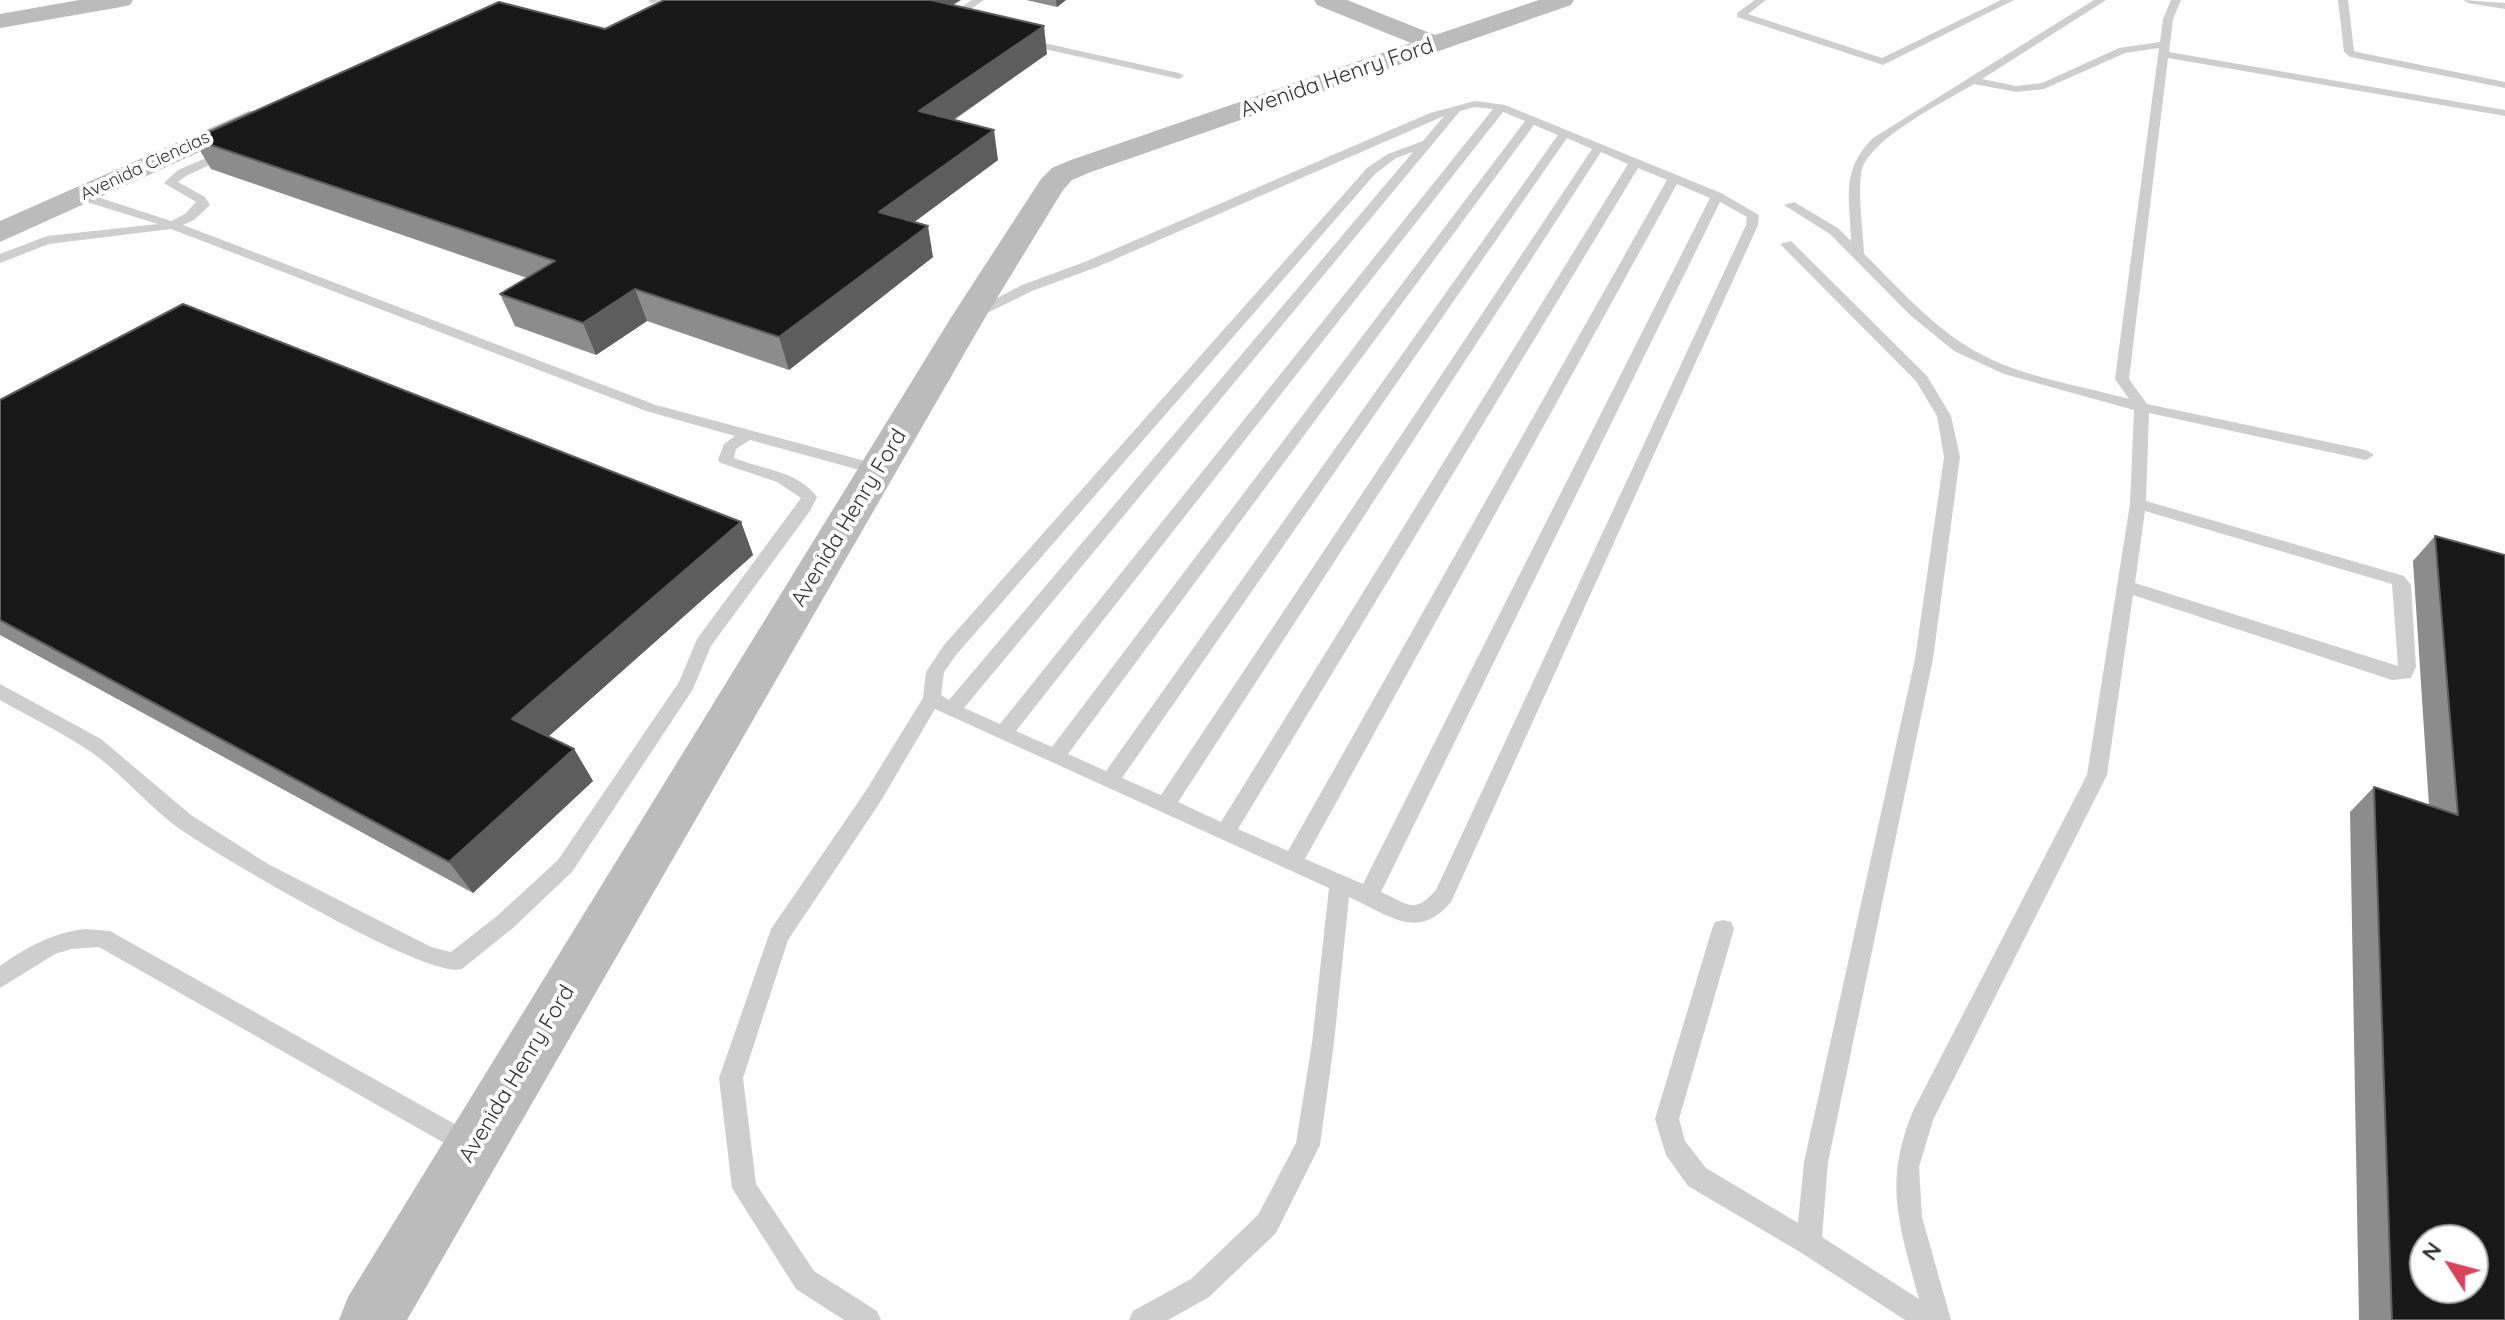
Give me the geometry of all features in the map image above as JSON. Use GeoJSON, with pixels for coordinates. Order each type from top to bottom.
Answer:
{"type":"FeatureCollection","features":[{"type":"Feature","properties":{"kind":"street"},"geometry":{"type":"LineString","coordinates":[[0,21],[121,0]]}},
{"type":"Feature","properties":{"kind":"street"},"geometry":{"type":"LineString","coordinates":[[1326,0],[1435,44]]}},
{"type":"Feature","properties":{"kind":"street","name":"Avenida Henry Ford"},"geometry":{"type":"LineString","coordinates":[[371,1320],[969,316],[1051,185],[1062,174],[1562,0]]}},
{"type":"Feature","properties":{"kind":"street","name":"Avenida Ciencias"},"geometry":{"type":"LineString","coordinates":[[0,233],[274,107]]}},
{"type":"Feature","properties":{"kind":"lane"},"geometry":{"type":"LineString","coordinates":[[957,26],[942,23],[979,0]]}},
{"type":"Feature","properties":{"kind":"lane"},"geometry":{"type":"LineString","coordinates":[[1761,0],[1741,15],[1883,62],[2009,0]]}},
{"type":"Feature","properties":{"kind":"lane"},"geometry":{"type":"LineString","coordinates":[[1858,255],[1855,172],[1863,155],[1877,140],[2101,0]]}},
{"type":"Feature","properties":{"kind":"lane"},"geometry":{"type":"LineString","coordinates":[[1938,1320],[1910,1217],[1907,1167],[1922,1117],[2097,775],[2138,504],[2142,407],[2122,379],[2168,19],[2176,0]]}},
{"type":"Feature","properties":{"kind":"lane"},"geometry":{"type":"LineString","coordinates":[[2343,0],[2349,52],[2354,55],[2505,85]]}},
{"type":"Feature","properties":{"kind":"lane"},"geometry":{"type":"LineString","coordinates":[[2468,0],[2505,6]]}},
{"type":"Feature","properties":{"kind":"lane"},"geometry":{"type":"LineString","coordinates":[[1016,40],[1179,76]]}},
{"type":"Feature","properties":{"kind":"lane"},"geometry":{"type":"LineString","coordinates":[[1972,80],[2016,89],[2044,86],[2123,50],[2164,49],[2505,113]]}},
{"type":"Feature","properties":{"kind":"lane"},"geometry":{"type":"LineString","coordinates":[[969,316],[1027,288],[1458,107],[1475,104],[1501,107],[1717,196],[1753,215],[1752,225],[1444,896],[1430,912],[1415,916],[1004,733],[941,704],[929,684],[934,670],[950,650],[1371,171],[1392,156],[1425,144]]}},
{"type":"Feature","properties":{"kind":"lane"},"geometry":{"type":"LineString","coordinates":[[868,1320],[805,1280],[744,1188],[731,1078],[779,936],[872,798],[941,704],[1458,107]]}},
{"type":"Feature","properties":{"kind":"lane"},"geometry":{"type":"LineString","coordinates":[[1004,733],[1501,107]]}},
{"type":"Feature","properties":{"kind":"lane"},"geometry":{"type":"LineString","coordinates":[[1056,756],[1532,120]]}},
{"type":"Feature","properties":{"kind":"lane"},"geometry":{"type":"LineString","coordinates":[[1110,780],[1565,133]]}},
{"type":"Feature","properties":{"kind":"lane"},"geometry":{"type":"LineString","coordinates":[[0,259],[47,240],[172,225],[198,213],[204,205],[201,200],[170,183],[174,178],[248,143]]}},
{"type":"Feature","properties":{"kind":"lane"},"geometry":{"type":"LineString","coordinates":[[1166,804],[1599,147]]}},
{"type":"Feature","properties":{"kind":"lane"},"geometry":{"type":"LineString","coordinates":[[1226,831],[1635,162]]}},
{"type":"Feature","properties":{"kind":"lane"},"geometry":{"type":"LineString","coordinates":[[1293,861],[1674,178]]}},
{"type":"Feature","properties":{"kind":"lane"},"geometry":{"type":"LineString","coordinates":[[81,196],[172,225],[651,408],[878,470]]}},
{"type":"Feature","properties":{"kind":"lane"},"geometry":{"type":"LineString","coordinates":[[1368,896],[1717,196]]}},
{"type":"Feature","properties":{"kind":"lane"},"geometry":{"type":"LineString","coordinates":[[1790,205],[1834,231],[1915,312],[1959,348],[1981,360],[2009,371],[2142,407],[2366,455]]}},
{"type":"Feature","properties":{"kind":"lane"},"geometry":{"type":"LineString","coordinates":[[1786,244],[1922,379],[1944,416],[1952,457],[1924,659],[1816,1162],[1809,1243]]}},
{"type":"Feature","properties":{"kind":"lane"},"geometry":{"type":"LineString","coordinates":[[0,691],[94,744],[184,821],[261,870],[427,955],[454,962],[505,922],[565,866],[687,684],[703,644],[802,511],[809,497],[795,484],[726,460],[729,447],[745,436]]}},
{"type":"Feature","properties":{"kind":"lane"},"geometry":{"type":"LineString","coordinates":[[2125,586],[2392,673],[2405,673],[2407,667],[2402,585],[2398,580],[2138,504]]}},
{"type":"Feature","properties":{"kind":"lane"},"geometry":{"type":"LineString","coordinates":[[1142,1320],[1200,1288],[1267,1224],[1308,1145],[1323,1043],[1340,883]]}},
{"type":"Feature","properties":{"kind":"lane"},"geometry":{"type":"LineString","coordinates":[[1723,929],[1667,1119],[1674,1147],[1697,1177],[1809,1243],[1928,1320]]}},
{"type":"Feature","properties":{"kind":"lane"},"geometry":{"type":"LineString","coordinates":[[0,978],[36,952],[71,937],[102,938],[474,1147]]}},
{"type":"Feature","properties":{"kind":"building"},"geometry":{"type":"Polygon","coordinates":[[[664,0],[931,0],[1044,26],[919,111],[994,130],[879,212],[928,226],[779,337],[635,289],[583,323],[500,294],[555,261],[193,139],[499,2],[605,29],[664,0]]]}},
{"type":"Feature","properties":{"kind":"building"},"geometry":{"type":"Polygon","coordinates":[[[183,304],[741,522],[512,719],[574,749],[449,862],[0,620],[0,400],[183,304]]]}},
{"type":"Feature","properties":{"kind":"building"},"geometry":{"type":"Polygon","coordinates":[[[2435,536],[2505,555],[2505,1320],[2392,1320],[2374,787],[2458,815],[2435,536]]]}}]}
